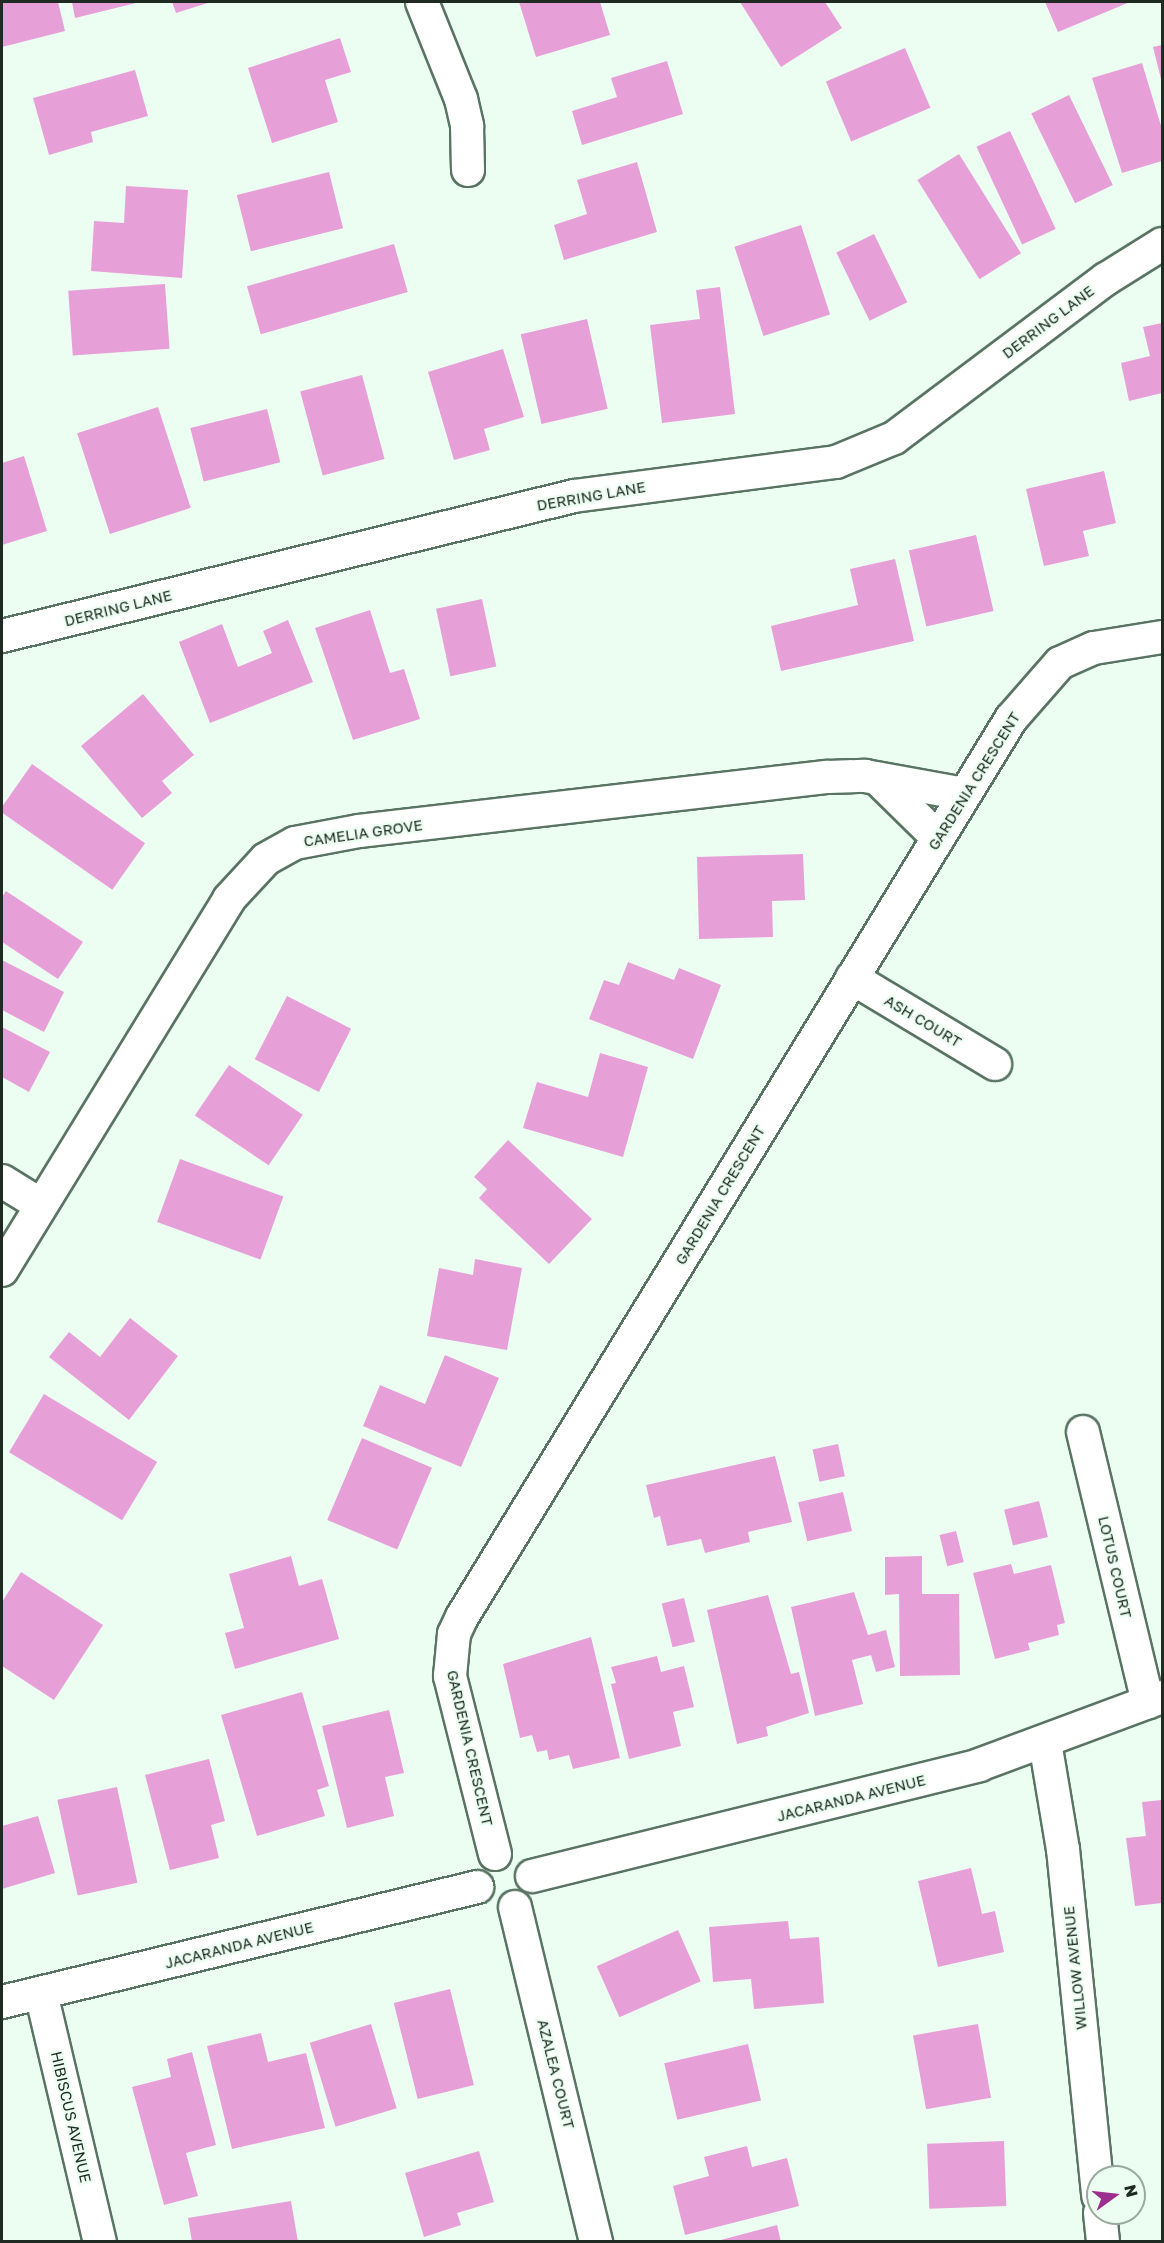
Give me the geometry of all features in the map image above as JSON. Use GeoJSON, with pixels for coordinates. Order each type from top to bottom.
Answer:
{"type":"FeatureCollection","features":[{"type":"Feature","properties":{"kind":"street"},"geometry":{"type":"LineString","coordinates":[[422,2],[460,99],[467,126],[468,170]]}},
{"type":"Feature","properties":{"kind":"street","name":"DERRING LANE"},"geometry":{"type":"LineString","coordinates":[[2,636],[574,496],[836,462],[894,438],[1097,286],[1162,244]]}},
{"type":"Feature","properties":{"kind":"street","name":"DERRING LANE"},"geometry":{"type":"LineString","coordinates":[[1132,264],[1162,259]]}},
{"type":"Feature","properties":{"kind":"street","name":"GARDENIA CRESCENT"},"geometry":{"type":"LineString","coordinates":[[495,1854],[450,1676],[454,1634],[1011,719],[1060,663],[1094,648],[1162,637]]}},
{"type":"Feature","properties":{"kind":"street","name":"CAMELIA GROVE"},"geometry":{"type":"LineString","coordinates":[[2,1270],[229,899],[266,860],[281,850],[306,839],[359,831],[828,777],[878,778],[964,794]]}},
{"type":"Feature","properties":{"kind":"street"},"geometry":{"type":"LineString","coordinates":[[878,778],[938,838]]}},
{"type":"Feature","properties":{"kind":"street","name":"ASH COURT"},"geometry":{"type":"LineString","coordinates":[[852,978],[995,1064]]}},
{"type":"Feature","properties":{"kind":"street"},"geometry":{"type":"LineString","coordinates":[[2,1181],[41,1205]]}},
{"type":"Feature","properties":{"kind":"street","name":"LOTUS COURT"},"geometry":{"type":"LineString","coordinates":[[1083,1432],[1155,1700]]}},
{"type":"Feature","properties":{"kind":"street","name":"JACARANDA AVENUE"},"geometry":{"type":"LineString","coordinates":[[532,1876],[917,1782],[1045,1742],[1155,1700]]}},
{"type":"Feature","properties":{"kind":"street","name":"WILLOW AVENUE"},"geometry":{"type":"LineString","coordinates":[[1045,1742],[1063,1849],[1095,2165]]}},
{"type":"Feature","properties":{"kind":"street"},"geometry":{"type":"LineString","coordinates":[[495,1854],[518,1857],[532,1876],[531,1891],[515,1907],[492,1906],[477,1887],[478,1871],[495,1854]]}},
{"type":"Feature","properties":{"kind":"street","name":"JACARANDA AVENUE"},"geometry":{"type":"LineString","coordinates":[[2,2002],[477,1887]]}},
{"type":"Feature","properties":{"kind":"street","name":"AZALEA COURT"},"geometry":{"type":"LineString","coordinates":[[515,1907],[596,2241]]}},
{"type":"Feature","properties":{"kind":"street","name":"HIBISCUS AVENUE"},"geometry":{"type":"LineString","coordinates":[[41,1994],[100,2241]]}},
{"type":"Feature","properties":{"kind":"street"},"geometry":{"type":"LineString","coordinates":[[1101,2225],[1103,2241]]}},
{"type":"Feature","properties":{"kind":"building"},"geometry":{"type":"Polygon","coordinates":[[[2,2],[58,2],[65,31],[2,47],[2,2]]]}},
{"type":"Feature","properties":{"kind":"building"},"geometry":{"type":"Polygon","coordinates":[[[72,2],[140,2],[75,18],[72,2]]]}},
{"type":"Feature","properties":{"kind":"building"},"geometry":{"type":"Polygon","coordinates":[[[172,2],[211,2],[176,13],[172,2]]]}},
{"type":"Feature","properties":{"kind":"building"},"geometry":{"type":"Polygon","coordinates":[[[519,2],[600,2],[610,35],[536,57],[519,2]]]}},
{"type":"Feature","properties":{"kind":"building"},"geometry":{"type":"Polygon","coordinates":[[[740,2],[825,2],[842,28],[781,67],[740,2]]]}},
{"type":"Feature","properties":{"kind":"building"},"geometry":{"type":"Polygon","coordinates":[[[1045,2],[1130,2],[1058,32],[1045,2]]]}},
{"type":"Feature","properties":{"kind":"building"},"geometry":{"type":"Polygon","coordinates":[[[340,38],[351,72],[325,80],[338,122],[272,143],[248,68],[340,38]]]}},
{"type":"Feature","properties":{"kind":"building"},"geometry":{"type":"Polygon","coordinates":[[[1162,45],[1162,83],[1153,47],[1162,45]]]}},
{"type":"Feature","properties":{"kind":"building"},"geometry":{"type":"Polygon","coordinates":[[[905,48],[930,108],[851,141],[826,82],[905,48]]]}},
{"type":"Feature","properties":{"kind":"building"},"geometry":{"type":"Polygon","coordinates":[[[667,61],[683,114],[582,145],[572,111],[617,97],[611,78],[667,61]]]}},
{"type":"Feature","properties":{"kind":"building"},"geometry":{"type":"Polygon","coordinates":[[[1142,63],[1162,129],[1162,161],[1122,173],[1092,78],[1142,63]]]}},
{"type":"Feature","properties":{"kind":"building"},"geometry":{"type":"Polygon","coordinates":[[[135,70],[148,116],[91,132],[93,142],[49,155],[33,98],[135,70]]]}},
{"type":"Feature","properties":{"kind":"building"},"geometry":{"type":"Polygon","coordinates":[[[1069,95],[1113,185],[1075,203],[1031,113],[1069,95]]]}},
{"type":"Feature","properties":{"kind":"building"},"geometry":{"type":"Polygon","coordinates":[[[1010,131],[1056,229],[1022,245],[976,147],[1010,131]]]}},
{"type":"Feature","properties":{"kind":"building"},"geometry":{"type":"Polygon","coordinates":[[[959,154],[1021,253],[979,279],[917,180],[959,154]]]}},
{"type":"Feature","properties":{"kind":"building"},"geometry":{"type":"Polygon","coordinates":[[[637,162],[657,232],[564,260],[554,225],[587,214],[577,180],[637,162]]]}},
{"type":"Feature","properties":{"kind":"building"},"geometry":{"type":"Polygon","coordinates":[[[329,172],[343,228],[251,251],[237,195],[329,172]]]}},
{"type":"Feature","properties":{"kind":"building"},"geometry":{"type":"Polygon","coordinates":[[[126,186],[188,190],[182,278],[91,271],[94,221],[124,223],[126,186]]]}},
{"type":"Feature","properties":{"kind":"building"},"geometry":{"type":"Polygon","coordinates":[[[801,225],[830,314],[763,336],[734,247],[801,225]]]}},
{"type":"Feature","properties":{"kind":"building"},"geometry":{"type":"Polygon","coordinates":[[[874,234],[907,302],[870,321],[836,252],[874,234]]]}},
{"type":"Feature","properties":{"kind":"building"},"geometry":{"type":"Polygon","coordinates":[[[394,244],[408,292],[261,334],[247,286],[394,244]]]}},
{"type":"Feature","properties":{"kind":"building"},"geometry":{"type":"Polygon","coordinates":[[[165,284],[170,349],[73,356],[68,291],[165,284]]]}},
{"type":"Feature","properties":{"kind":"building"},"geometry":{"type":"Polygon","coordinates":[[[720,287],[735,414],[662,423],[650,325],[700,319],[696,290],[720,287]]]}},
{"type":"Feature","properties":{"kind":"building"},"geometry":{"type":"Polygon","coordinates":[[[587,319],[608,409],[541,424],[521,334],[587,319]]]}},
{"type":"Feature","properties":{"kind":"building"},"geometry":{"type":"Polygon","coordinates":[[[1162,323],[1162,393],[1129,401],[1121,363],[1150,356],[1143,327],[1162,323]]]}},
{"type":"Feature","properties":{"kind":"building"},"geometry":{"type":"Polygon","coordinates":[[[503,349],[524,417],[484,429],[490,450],[454,460],[428,372],[503,349]]]}},
{"type":"Feature","properties":{"kind":"building"},"geometry":{"type":"Polygon","coordinates":[[[362,375],[385,459],[323,476],[300,392],[362,375]]]}},
{"type":"Feature","properties":{"kind":"building"},"geometry":{"type":"Polygon","coordinates":[[[158,407],[191,508],[110,534],[77,433],[158,407]]]}},
{"type":"Feature","properties":{"kind":"building"},"geometry":{"type":"Polygon","coordinates":[[[267,409],[280,462],[204,481],[190,428],[267,409]]]}},
{"type":"Feature","properties":{"kind":"building"},"geometry":{"type":"Polygon","coordinates":[[[24,456],[47,531],[2,545],[2,463],[24,456]]]}},
{"type":"Feature","properties":{"kind":"building"},"geometry":{"type":"Polygon","coordinates":[[[1104,471],[1116,523],[1083,531],[1089,556],[1044,566],[1026,489],[1104,471]]]}},
{"type":"Feature","properties":{"kind":"building"},"geometry":{"type":"Polygon","coordinates":[[[976,535],[994,611],[926,627],[909,551],[976,535]]]}},
{"type":"Feature","properties":{"kind":"building"},"geometry":{"type":"Polygon","coordinates":[[[895,559],[914,641],[781,671],[771,626],[858,605],[850,569],[895,559]]]}},
{"type":"Feature","properties":{"kind":"building"},"geometry":{"type":"Polygon","coordinates":[[[482,599],[496,666],[450,676],[436,609],[482,599]]]}},
{"type":"Feature","properties":{"kind":"building"},"geometry":{"type":"Polygon","coordinates":[[[370,610],[390,673],[404,669],[420,719],[353,740],[315,628],[370,610]]]}},
{"type":"Feature","properties":{"kind":"building"},"geometry":{"type":"Polygon","coordinates":[[[288,620],[313,682],[210,723],[179,642],[222,624],[238,667],[272,653],[263,631],[288,620]]]}},
{"type":"Feature","properties":{"kind":"building"},"geometry":{"type":"Polygon","coordinates":[[[143,694],[194,755],[162,781],[172,793],[142,818],[81,746],[143,694]]]}},
{"type":"Feature","properties":{"kind":"building"},"geometry":{"type":"Polygon","coordinates":[[[32,764],[145,843],[112,890],[2,813],[2,807],[32,764]]]}},
{"type":"Feature","properties":{"kind":"building"},"geometry":{"type":"Polygon","coordinates":[[[803,854],[805,900],[772,901],[773,937],[699,939],[697,857],[803,854]]]}},
{"type":"Feature","properties":{"kind":"building"},"geometry":{"type":"Polygon","coordinates":[[[6,891],[83,942],[58,979],[2,942],[2,897],[6,891]]]}},
{"type":"Feature","properties":{"kind":"building"},"geometry":{"type":"Polygon","coordinates":[[[2,960],[64,992],[44,1032],[2,1010],[2,960]]]}},
{"type":"Feature","properties":{"kind":"building"},"geometry":{"type":"Polygon","coordinates":[[[628,962],[674,980],[679,968],[721,985],[693,1059],[589,1019],[604,980],[619,985],[628,962]]]}},
{"type":"Feature","properties":{"kind":"building"},"geometry":{"type":"Polygon","coordinates":[[[287,996],[351,1029],[319,1092],[255,1059],[287,996]]]}},
{"type":"Feature","properties":{"kind":"building"},"geometry":{"type":"Polygon","coordinates":[[[2,1027],[50,1052],[29,1092],[2,1077],[2,1027]]]}},
{"type":"Feature","properties":{"kind":"building"},"geometry":{"type":"Polygon","coordinates":[[[600,1053],[648,1067],[623,1157],[523,1128],[537,1082],[588,1097],[600,1053]]]}},
{"type":"Feature","properties":{"kind":"building"},"geometry":{"type":"Polygon","coordinates":[[[229,1065],[303,1115],[269,1165],[195,1116],[229,1065]]]}},
{"type":"Feature","properties":{"kind":"building"},"geometry":{"type":"Polygon","coordinates":[[[508,1140],[592,1219],[549,1264],[479,1198],[487,1189],[474,1177],[508,1140]]]}},
{"type":"Feature","properties":{"kind":"building"},"geometry":{"type":"Polygon","coordinates":[[[180,1159],[283,1197],[260,1260],[157,1222],[180,1159]]]}},
{"type":"Feature","properties":{"kind":"building"},"geometry":{"type":"Polygon","coordinates":[[[475,1259],[522,1268],[507,1350],[427,1336],[439,1268],[473,1275],[475,1259]]]}},
{"type":"Feature","properties":{"kind":"building"},"geometry":{"type":"Polygon","coordinates":[[[130,1318],[178,1356],[129,1420],[49,1357],[69,1332],[100,1357],[130,1318]]]}},
{"type":"Feature","properties":{"kind":"building"},"geometry":{"type":"Polygon","coordinates":[[[445,1355],[499,1378],[461,1467],[363,1426],[380,1385],[425,1404],[445,1355]]]}},
{"type":"Feature","properties":{"kind":"building"},"geometry":{"type":"Polygon","coordinates":[[[44,1394],[157,1462],[122,1520],[9,1452],[44,1394]]]}},
{"type":"Feature","properties":{"kind":"building"},"geometry":{"type":"Polygon","coordinates":[[[362,1438],[432,1468],[397,1550],[327,1520],[362,1438]]]}},
{"type":"Feature","properties":{"kind":"building"},"geometry":{"type":"Polygon","coordinates":[[[838,1444],[845,1476],[819,1482],[813,1449],[838,1444]]]}},
{"type":"Feature","properties":{"kind":"building"},"geometry":{"type":"Polygon","coordinates":[[[775,1456],[792,1522],[748,1532],[750,1542],[705,1553],[701,1539],[667,1546],[660,1516],[654,1518],[646,1485],[775,1456]]]}},
{"type":"Feature","properties":{"kind":"building"},"geometry":{"type":"Polygon","coordinates":[[[843,1492],[852,1531],[807,1541],[798,1502],[843,1492]]]}},
{"type":"Feature","properties":{"kind":"building"},"geometry":{"type":"Polygon","coordinates":[[[1039,1501],[1048,1537],[1013,1546],[1004,1510],[1039,1501]]]}},
{"type":"Feature","properties":{"kind":"building"},"geometry":{"type":"Polygon","coordinates":[[[956,1531],[964,1562],[947,1566],[940,1535],[956,1531]]]}},
{"type":"Feature","properties":{"kind":"building"},"geometry":{"type":"Polygon","coordinates":[[[291,1556],[299,1586],[322,1579],[339,1639],[235,1669],[225,1633],[244,1628],[229,1574],[291,1556]]]}},
{"type":"Feature","properties":{"kind":"building"},"geometry":{"type":"Polygon","coordinates":[[[922,1556],[922,1594],[959,1594],[960,1675],[900,1676],[899,1594],[885,1595],[885,1557],[922,1556]]]}},
{"type":"Feature","properties":{"kind":"building"},"geometry":{"type":"Polygon","coordinates":[[[1011,1564],[1014,1574],[1051,1565],[1065,1623],[1057,1625],[1059,1635],[1028,1643],[1030,1650],[995,1659],[973,1573],[1011,1564]]]}},
{"type":"Feature","properties":{"kind":"building"},"geometry":{"type":"Polygon","coordinates":[[[21,1572],[103,1625],[54,1700],[2,1666],[2,1602],[21,1572]]]}},
{"type":"Feature","properties":{"kind":"building"},"geometry":{"type":"Polygon","coordinates":[[[854,1592],[868,1635],[886,1630],[895,1667],[876,1672],[871,1655],[852,1660],[863,1704],[815,1716],[791,1607],[854,1592]]]}},
{"type":"Feature","properties":{"kind":"building"},"geometry":{"type":"Polygon","coordinates":[[[768,1595],[791,1674],[799,1672],[809,1713],[766,1727],[768,1736],[737,1744],[707,1610],[768,1595]]]}},
{"type":"Feature","properties":{"kind":"building"},"geometry":{"type":"Polygon","coordinates":[[[684,1598],[695,1642],[673,1647],[662,1604],[684,1598]]]}},
{"type":"Feature","properties":{"kind":"building"},"geometry":{"type":"Polygon","coordinates":[[[591,1637],[620,1758],[573,1769],[569,1755],[549,1760],[547,1750],[537,1752],[532,1735],[520,1738],[503,1664],[591,1637]]]}},
{"type":"Feature","properties":{"kind":"building"},"geometry":{"type":"Polygon","coordinates":[[[657,1656],[661,1672],[684,1666],[694,1707],[673,1712],[681,1746],[629,1759],[611,1684],[616,1683],[611,1667],[657,1656]]]}},
{"type":"Feature","properties":{"kind":"building"},"geometry":{"type":"Polygon","coordinates":[[[302,1692],[329,1786],[317,1790],[325,1816],[257,1836],[221,1715],[302,1692]]]}},
{"type":"Feature","properties":{"kind":"building"},"geometry":{"type":"Polygon","coordinates":[[[389,1710],[404,1773],[385,1777],[394,1816],[347,1828],[322,1726],[389,1710]]]}},
{"type":"Feature","properties":{"kind":"building"},"geometry":{"type":"Polygon","coordinates":[[[209,1759],[225,1821],[211,1825],[219,1858],[170,1870],[145,1775],[209,1759]]]}},
{"type":"Feature","properties":{"kind":"building"},"geometry":{"type":"Polygon","coordinates":[[[117,1787],[137,1883],[78,1896],[57,1800],[117,1787]]]}},
{"type":"Feature","properties":{"kind":"building"},"geometry":{"type":"Polygon","coordinates":[[[1162,1800],[1162,1903],[1135,1906],[1126,1838],[1146,1836],[1142,1802],[1162,1800]]]}},
{"type":"Feature","properties":{"kind":"building"},"geometry":{"type":"Polygon","coordinates":[[[38,1816],[55,1873],[2,1889],[2,1826],[38,1816]]]}},
{"type":"Feature","properties":{"kind":"building"},"geometry":{"type":"Polygon","coordinates":[[[971,1868],[982,1914],[995,1911],[1004,1952],[938,1967],[918,1881],[971,1868]]]}},
{"type":"Feature","properties":{"kind":"building"},"geometry":{"type":"Polygon","coordinates":[[[788,1921],[790,1939],[819,1937],[824,2003],[754,2009],[751,1979],[713,1982],[709,1927],[788,1921]]]}},
{"type":"Feature","properties":{"kind":"building"},"geometry":{"type":"Polygon","coordinates":[[[678,1930],[701,1981],[619,2017],[597,1966],[678,1930]]]}},
{"type":"Feature","properties":{"kind":"building"},"geometry":{"type":"Polygon","coordinates":[[[450,1989],[474,2085],[418,2099],[394,2003],[450,1989]]]}},
{"type":"Feature","properties":{"kind":"building"},"geometry":{"type":"Polygon","coordinates":[[[371,2024],[397,2108],[336,2127],[310,2043],[371,2024]]]}},
{"type":"Feature","properties":{"kind":"building"},"geometry":{"type":"Polygon","coordinates":[[[978,2024],[991,2098],[926,2109],[913,2035],[978,2024]]]}},
{"type":"Feature","properties":{"kind":"building"},"geometry":{"type":"Polygon","coordinates":[[[261,2033],[268,2062],[306,2053],[325,2128],[232,2149],[207,2046],[261,2033]]]}},
{"type":"Feature","properties":{"kind":"building"},"geometry":{"type":"Polygon","coordinates":[[[748,2044],[761,2101],[677,2120],[664,2063],[748,2044]]]}},
{"type":"Feature","properties":{"kind":"building"},"geometry":{"type":"Polygon","coordinates":[[[192,2052],[216,2145],[186,2153],[198,2196],[164,2205],[132,2087],[171,2077],[167,2059],[192,2052]]]}},
{"type":"Feature","properties":{"kind":"building"},"geometry":{"type":"Polygon","coordinates":[[[1004,2141],[1006,2206],[929,2209],[927,2144],[1004,2141]]]}},
{"type":"Feature","properties":{"kind":"building"},"geometry":{"type":"Polygon","coordinates":[[[747,2146],[752,2167],[787,2158],[799,2206],[685,2235],[673,2186],[709,2176],[704,2157],[747,2146]]]}},
{"type":"Feature","properties":{"kind":"building"},"geometry":{"type":"Polygon","coordinates":[[[479,2151],[494,2202],[457,2213],[461,2225],[424,2237],[405,2173],[479,2151]]]}},
{"type":"Feature","properties":{"kind":"building"},"geometry":{"type":"Polygon","coordinates":[[[291,2201],[298,2242],[192,2242],[188,2218],[291,2201]]]}},
{"type":"Feature","properties":{"kind":"building"},"geometry":{"type":"Polygon","coordinates":[[[777,2225],[781,2242],[717,2242],[717,2241],[777,2225]]]}}]}
